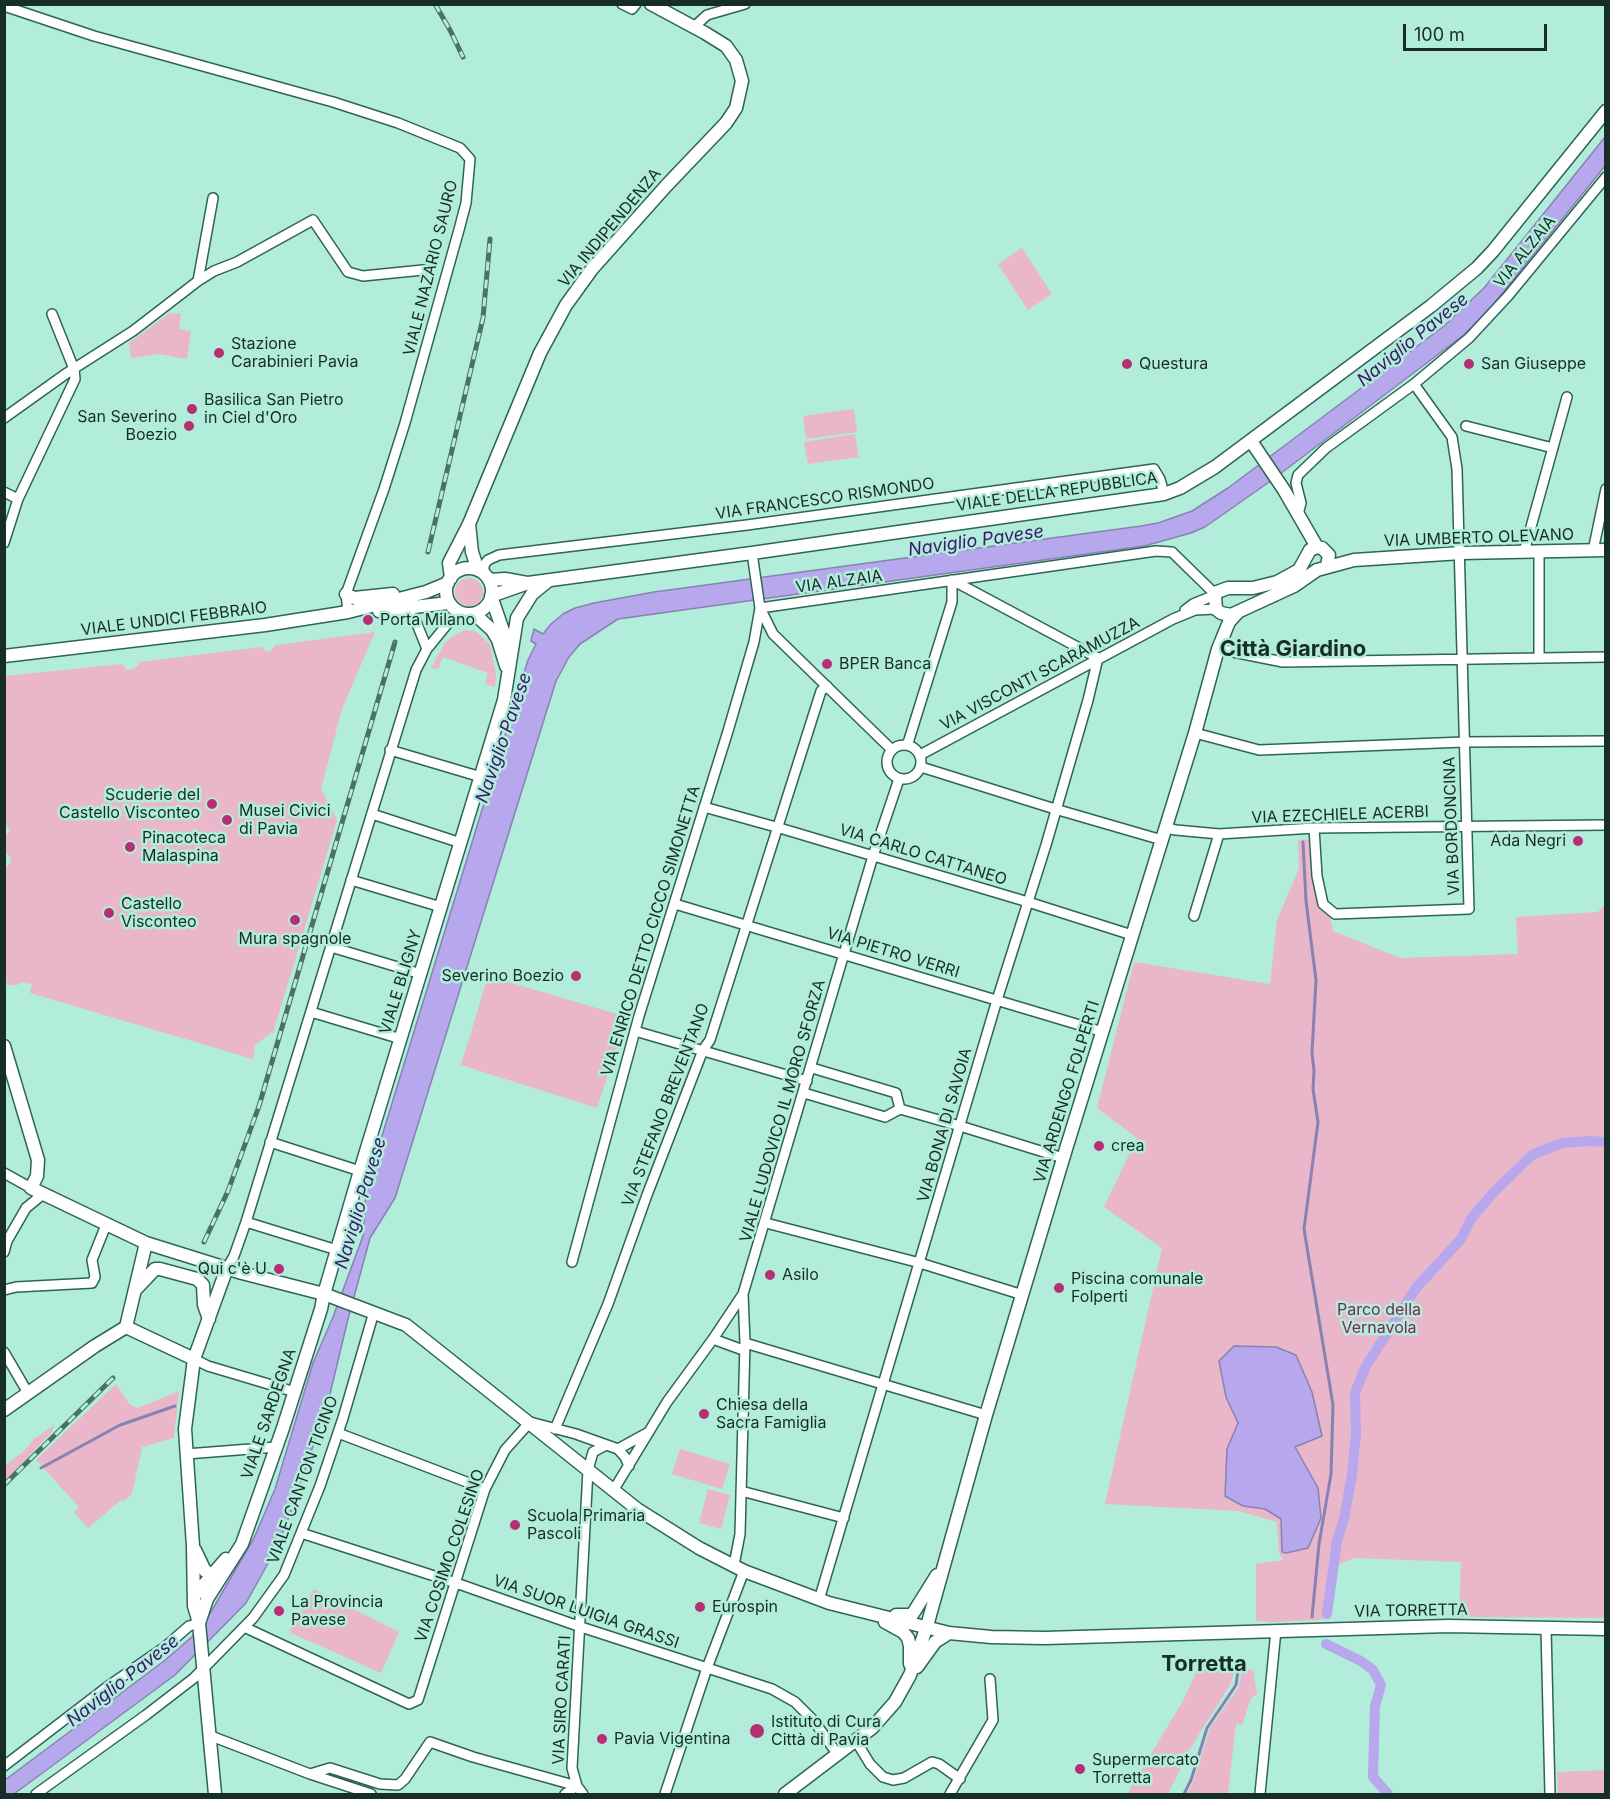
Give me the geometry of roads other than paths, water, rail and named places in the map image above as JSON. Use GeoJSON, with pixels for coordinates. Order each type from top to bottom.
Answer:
{"type":"FeatureCollection","features":[{"type":"Feature","properties":{"kind":"street"},"geometry":{"type":"LineString","coordinates":[[622,4],[632,9],[636,4]]}},
{"type":"Feature","properties":{"kind":"street","name":"VIA INDIPENDENZA"},"geometry":{"type":"LineString","coordinates":[[449,580],[449,563],[469,524],[540,353],[566,305],[592,269],[726,123],[736,108],[742,81],[736,60],[726,46],[651,4]]}},
{"type":"Feature","properties":{"kind":"street"},"geometry":{"type":"LineString","coordinates":[[694,27],[707,15],[746,4]]}},
{"type":"Feature","properties":{"kind":"street","name":"VIALE NAZARIO SAURO"},"geometry":{"type":"LineString","coordinates":[[4,6],[94,36],[333,102],[398,123],[460,148],[470,159],[466,203],[422,365],[384,489],[346,594],[348,612]]}},
{"type":"Feature","properties":{"kind":"street","name":"VIALE DELLA REPUBBLICA"},"geometry":{"type":"LineString","coordinates":[[528,583],[752,554],[1164,494],[1191,483],[1251,441],[1431,306],[1477,268],[1605,111]]}},
{"type":"Feature","properties":{"kind":"street","name":"VIA ALZAIA"},"geometry":{"type":"LineString","coordinates":[[1298,514],[1301,503],[1296,483],[1298,475],[1326,448],[1414,384],[1469,339],[1491,316],[1605,177]]}},
{"type":"Feature","properties":{"kind":"street"},"geometry":{"type":"LineString","coordinates":[[198,281],[213,198]]}},
{"type":"Feature","properties":{"kind":"street"},"geometry":{"type":"LineString","coordinates":[[4,418],[133,331],[198,281],[313,220],[348,272],[363,276],[423,270]]}},
{"type":"Feature","properties":{"kind":"street"},"geometry":{"type":"LineString","coordinates":[[4,543],[18,499],[75,379],[74,369],[52,314]]}},
{"type":"Feature","properties":{"kind":"street","name":"VIA BORDONCINA"},"geometry":{"type":"LineString","coordinates":[[1314,828],[1317,876],[1323,904],[1335,914],[1469,909],[1457,469],[1452,437],[1414,384]]}},
{"type":"Feature","properties":{"kind":"street"},"geometry":{"type":"LineString","coordinates":[[1524,552],[1567,397]]}},
{"type":"Feature","properties":{"kind":"street"},"geometry":{"type":"LineString","coordinates":[[1466,426],[1553,448]]}},
{"type":"Feature","properties":{"kind":"street"},"geometry":{"type":"LineString","coordinates":[[1251,441],[1281,485],[1317,547],[1326,551],[1328,561]]}},
{"type":"Feature","properties":{"kind":"street","name":"VIA FRANCESCO RISMONDO"},"geometry":{"type":"LineString","coordinates":[[484,574],[484,565],[488,560],[499,555],[747,525],[1154,469],[1160,479],[1164,494]]}},
{"type":"Feature","properties":{"kind":"street"},"geometry":{"type":"LineString","coordinates":[[1599,551],[1605,489]]}},
{"type":"Feature","properties":{"kind":"street"},"geometry":{"type":"LineString","coordinates":[[4,492],[18,499]]}},
{"type":"Feature","properties":{"kind":"street","name":"VIA INDIPENDENZA"},"geometry":{"type":"LineString","coordinates":[[469,524],[472,552],[484,574]]}},
{"type":"Feature","properties":{"kind":"street"},"geometry":{"type":"LineString","coordinates":[[1215,595],[1222,589],[1253,588],[1277,582],[1299,570],[1310,550],[1317,547]]}},
{"type":"Feature","properties":{"kind":"street","name":"VIA ALZAIA"},"geometry":{"type":"LineString","coordinates":[[760,605],[1156,551],[1172,552],[1215,595]]}},
{"type":"Feature","properties":{"kind":"street","name":"VIA UMBERTO OLEVANO"},"geometry":{"type":"LineString","coordinates":[[1238,612],[1294,586],[1328,561],[1461,553],[1599,551]]}},
{"type":"Feature","properties":{"kind":"street"},"geometry":{"type":"LineString","coordinates":[[1539,552],[1539,657]]}},
{"type":"Feature","properties":{"kind":"street"},"geometry":{"type":"LineString","coordinates":[[752,554],[760,605],[773,634],[891,749]]}},
{"type":"Feature","properties":{"kind":"street"},"geometry":{"type":"LineString","coordinates":[[509,679],[504,658],[492,630],[480,619],[448,603],[446,589],[449,580],[464,569],[528,583]]}},
{"type":"Feature","properties":{"kind":"street"},"geometry":{"type":"LineString","coordinates":[[484,574],[491,596]]}},
{"type":"Feature","properties":{"kind":"street","name":"VIALE UNDICI FEBBRAIO"},"geometry":{"type":"LineString","coordinates":[[4,656],[265,625],[348,612],[357,614],[405,601],[449,580]]}},
{"type":"Feature","properties":{"kind":"street","name":"VIALE BLIGNY"},"geometry":{"type":"LineString","coordinates":[[324,1294],[509,679],[517,618],[532,594],[548,580]]}},
{"type":"Feature","properties":{"kind":"street"},"geometry":{"type":"LineString","coordinates":[[908,743],[952,602],[952,580],[1098,658]]}},
{"type":"Feature","properties":{"kind":"street"},"geometry":{"type":"LineString","coordinates":[[215,1794],[199,1623],[194,1606],[193,1546],[186,1454],[187,1409],[194,1359],[246,1222],[416,670],[427,649],[449,622],[466,613],[483,609],[491,596],[528,583]]}},
{"type":"Feature","properties":{"kind":"street"},"geometry":{"type":"LineString","coordinates":[[346,594],[354,598],[391,594],[405,601],[427,649]]}},
{"type":"Feature","properties":{"kind":"street","name":"VIA ARDENGO FOLPERTI"},"geometry":{"type":"LineString","coordinates":[[1215,595],[1224,633]]}},
{"type":"Feature","properties":{"kind":"street","name":"VIA VISCONTI SCARAMUZZA"},"geometry":{"type":"LineString","coordinates":[[1173,619],[1193,604],[1215,595]]}},
{"type":"Feature","properties":{"kind":"street","name":"VIALE BLIGNY"},"geometry":{"type":"LineString","coordinates":[[491,596],[511,652]]}},
{"type":"Feature","properties":{"kind":"street","name":"VIALE UNDICI FEBBRAIO"},"geometry":{"type":"LineString","coordinates":[[405,601],[448,603]]}},
{"type":"Feature","properties":{"kind":"street","name":"VIA ENRICO DETTO CICCO SIMONETTA"},"geometry":{"type":"LineString","coordinates":[[572,1262],[635,1030],[750,654],[760,605]]}},
{"type":"Feature","properties":{"kind":"street","name":"VIA VISCONTI SCARAMUZZA"},"geometry":{"type":"LineString","coordinates":[[921,755],[1173,619],[1205,608],[1218,611]]}},
{"type":"Feature","properties":{"kind":"street"},"geometry":{"type":"LineString","coordinates":[[1218,611],[1231,615],[1238,612]]}},
{"type":"Feature","properties":{"kind":"street","name":"VIA ARDENGO FOLPERTI"},"geometry":{"type":"LineString","coordinates":[[910,1675],[927,1626],[986,1415],[1063,1158],[1195,734],[1218,649],[1229,622],[1238,612]]}},
{"type":"Feature","properties":{"kind":"street"},"geometry":{"type":"LineString","coordinates":[[1218,649],[1283,662],[1605,657]]}},
{"type":"Feature","properties":{"kind":"street","name":"VIA BONA DI SAVOIA"},"geometry":{"type":"LineString","coordinates":[[819,1600],[1088,700],[1098,658]]}},
{"type":"Feature","properties":{"kind":"street","name":"VIA STEFANO BREVENTANO"},"geometry":{"type":"LineString","coordinates":[[555,1429],[608,1304],[703,1050],[710,1040],[821,691],[827,686]]}},
{"type":"Feature","properties":{"kind":"street"},"geometry":{"type":"LineString","coordinates":[[1195,734],[1259,750],[1464,742],[1605,741]]}},
{"type":"Feature","properties":{"kind":"street"},"geometry":{"type":"LineString","coordinates":[[908,743],[921,755],[921,767],[911,778],[899,778],[891,774],[887,758],[891,749],[908,743]]}},
{"type":"Feature","properties":{"kind":"street"},"geometry":{"type":"LineString","coordinates":[[390,750],[481,777]]}},
{"type":"Feature","properties":{"kind":"street","name":"VIA EZECHIELE ACERBI"},"geometry":{"type":"LineString","coordinates":[[921,767],[1055,809],[1164,834],[1176,830],[1219,834],[1314,828],[1605,825]]}},
{"type":"Feature","properties":{"kind":"street","name":"VIALE LUDOVICO IL MORO SFORZA"},"geometry":{"type":"LineString","coordinates":[[613,1491],[667,1402],[743,1294],[766,1223],[873,856],[899,778]]}},
{"type":"Feature","properties":{"kind":"street","name":"VIA CARLO CATTANEO"},"geometry":{"type":"LineString","coordinates":[[704,807],[778,827],[1132,935]]}},
{"type":"Feature","properties":{"kind":"street"},"geometry":{"type":"LineString","coordinates":[[372,814],[461,843]]}},
{"type":"Feature","properties":{"kind":"street"},"geometry":{"type":"LineString","coordinates":[[1194,916],[1219,834]]}},
{"type":"Feature","properties":{"kind":"street"},"geometry":{"type":"LineString","coordinates":[[351,880],[441,907]]}},
{"type":"Feature","properties":{"kind":"street","name":"VIA PIETRO VERRI"},"geometry":{"type":"LineString","coordinates":[[675,904],[1103,1032]]}},
{"type":"Feature","properties":{"kind":"street"},"geometry":{"type":"LineString","coordinates":[[331,947],[421,974]]}},
{"type":"Feature","properties":{"kind":"street"},"geometry":{"type":"LineString","coordinates":[[311,1012],[401,1039]]}},
{"type":"Feature","properties":{"kind":"street"},"geometry":{"type":"LineString","coordinates":[[635,1030],[807,1081]]}},
{"type":"Feature","properties":{"kind":"street"},"geometry":{"type":"LineString","coordinates":[[4,1046],[38,1160],[37,1176],[31,1188]]}},
{"type":"Feature","properties":{"kind":"street"},"geometry":{"type":"LineString","coordinates":[[812,1068],[896,1093],[900,1109]]}},
{"type":"Feature","properties":{"kind":"street"},"geometry":{"type":"LineString","coordinates":[[804,1093],[885,1117],[900,1109],[1063,1158]]}},
{"type":"Feature","properties":{"kind":"street"},"geometry":{"type":"LineString","coordinates":[[270,1142],[360,1171]]}},
{"type":"Feature","properties":{"kind":"street"},"geometry":{"type":"LineString","coordinates":[[4,1173],[146,1243],[324,1294],[406,1325],[530,1422],[613,1491],[699,1548],[739,1568],[819,1600],[873,1616],[903,1632],[910,1646],[910,1675]]}},
{"type":"Feature","properties":{"kind":"street"},"geometry":{"type":"LineString","coordinates":[[4,1252],[7,1241],[26,1208],[43,1194]]}},
{"type":"Feature","properties":{"kind":"street"},"geometry":{"type":"LineString","coordinates":[[246,1222],[337,1250]]}},
{"type":"Feature","properties":{"kind":"street"},"geometry":{"type":"LineString","coordinates":[[766,1223],[920,1263],[1023,1295]]}},
{"type":"Feature","properties":{"kind":"street"},"geometry":{"type":"LineString","coordinates":[[4,1290],[16,1287],[92,1283],[94,1281],[92,1260],[106,1225]]}},
{"type":"Feature","properties":{"kind":"street"},"geometry":{"type":"LineString","coordinates":[[4,1410],[126,1327],[146,1243]]}},
{"type":"Feature","properties":{"kind":"street"},"geometry":{"type":"LineString","coordinates":[[136,1289],[155,1269],[197,1279],[203,1285],[204,1305],[209,1320]]}},
{"type":"Feature","properties":{"kind":"street","name":"VIALE SARDEGNA"},"geometry":{"type":"LineString","coordinates":[[199,1623],[207,1599],[242,1544],[295,1392],[324,1294]]}},
{"type":"Feature","properties":{"kind":"street"},"geometry":{"type":"LineString","coordinates":[[665,1794],[739,1568],[743,1294]]}},
{"type":"Feature","properties":{"kind":"street","name":"VIALE CANTON TICINO"},"geometry":{"type":"LineString","coordinates":[[36,1794],[146,1715],[204,1668],[244,1627],[284,1575],[338,1433],[374,1312]]}},
{"type":"Feature","properties":{"kind":"street"},"geometry":{"type":"LineString","coordinates":[[126,1327],[208,1366],[295,1392]]}},
{"type":"Feature","properties":{"kind":"street"},"geometry":{"type":"LineString","coordinates":[[713,1339],[884,1384],[986,1415]]}},
{"type":"Feature","properties":{"kind":"street"},"geometry":{"type":"LineString","coordinates":[[4,1352],[28,1394]]}},
{"type":"Feature","properties":{"kind":"street"},"geometry":{"type":"LineString","coordinates":[[530,1422],[618,1449],[626,1457],[629,1466]]}},
{"type":"Feature","properties":{"kind":"street","name":"VIA COSIMO COLESINO"},"geometry":{"type":"LineString","coordinates":[[244,1627],[409,1704],[418,1700],[485,1489],[505,1450],[530,1422]]}},
{"type":"Feature","properties":{"kind":"street"},"geometry":{"type":"LineString","coordinates":[[618,1449],[651,1430]]}},
{"type":"Feature","properties":{"kind":"street"},"geometry":{"type":"LineString","coordinates":[[338,1433],[485,1489]]}},
{"type":"Feature","properties":{"kind":"street"},"geometry":{"type":"LineString","coordinates":[[588,1470],[593,1452],[606,1444]]}},
{"type":"Feature","properties":{"kind":"street"},"geometry":{"type":"LineString","coordinates":[[186,1454],[276,1448]]}},
{"type":"Feature","properties":{"kind":"street","name":"VIA SIRO CARATI"},"geometry":{"type":"LineString","coordinates":[[580,1790],[572,1768],[588,1470]]}},
{"type":"Feature","properties":{"kind":"street"},"geometry":{"type":"LineString","coordinates":[[741,1491],[844,1518]]}},
{"type":"Feature","properties":{"kind":"street","name":"VIA SUOR LUIGIA GRASSI"},"geometry":{"type":"LineString","coordinates":[[301,1533],[772,1689],[795,1702],[814,1721],[838,1755]]}},
{"type":"Feature","properties":{"kind":"street","name":"VIALE SARDEGNA"},"geometry":{"type":"LineString","coordinates":[[195,1595],[242,1544]]}},
{"type":"Feature","properties":{"kind":"street"},"geometry":{"type":"LineString","coordinates":[[193,1546],[205,1571],[213,1574]]}},
{"type":"Feature","properties":{"kind":"street","name":"VIA ARDENGO FOLPERTI"},"geometry":{"type":"LineString","coordinates":[[873,1616],[912,1615],[944,1563]]}},
{"type":"Feature","properties":{"kind":"street","name":"VIA TORRETTA"},"geometry":{"type":"LineString","coordinates":[[873,1616],[949,1632],[1002,1637],[1077,1638],[1448,1626],[1605,1629]]}},
{"type":"Feature","properties":{"kind":"street"},"geometry":{"type":"LineString","coordinates":[[4,1766],[107,1687],[165,1647],[189,1626],[199,1623]]}},
{"type":"Feature","properties":{"kind":"street"},"geometry":{"type":"LineString","coordinates":[[1546,1628],[1550,1794]]}},
{"type":"Feature","properties":{"kind":"street"},"geometry":{"type":"LineString","coordinates":[[1260,1794],[1276,1630]]}},
{"type":"Feature","properties":{"kind":"street"},"geometry":{"type":"LineString","coordinates":[[785,1794],[872,1728],[895,1702],[910,1675],[935,1642],[949,1632]]}},
{"type":"Feature","properties":{"kind":"street"},"geometry":{"type":"LineString","coordinates":[[950,1794],[993,1720],[990,1678]]}},
{"type":"Feature","properties":{"kind":"street"},"geometry":{"type":"LineString","coordinates":[[211,1736],[310,1774],[371,1794]]}},
{"type":"Feature","properties":{"kind":"street"},"geometry":{"type":"LineString","coordinates":[[856,1741],[870,1764],[883,1777],[893,1780],[904,1778],[932,1762],[939,1764],[960,1779]]}},
{"type":"Feature","properties":{"kind":"street"},"geometry":{"type":"LineString","coordinates":[[310,1774],[330,1768],[380,1784],[398,1785],[405,1779],[430,1742],[580,1790]]}},
{"type":"Feature","properties":{"kind":"street"},"geometry":{"type":"LineString","coordinates":[[566,1794],[580,1790]]}},
{"type":"Feature","properties":{"kind":"waterway"},"geometry":{"type":"LineString","coordinates":[[1303,842],[1306,901],[1316,980],[1312,1053],[1313,1089],[1318,1122],[1304,1229],[1333,1405],[1331,1474],[1319,1544],[1312,1617]]}},
{"type":"Feature","properties":{"kind":"waterway"},"geometry":{"type":"LineString","coordinates":[[1327,1614],[1337,1541],[1344,1519],[1352,1474],[1356,1434],[1355,1393],[1366,1366],[1416,1288],[1461,1239],[1471,1219],[1493,1193],[1532,1155],[1562,1143],[1606,1142]]}},
{"type":"Feature","properties":{"kind":"waterway"},"geometry":{"type":"LineString","coordinates":[[41,1468],[120,1425],[175,1406]]}},
{"type":"Feature","properties":{"kind":"waterway"},"geometry":{"type":"LineString","coordinates":[[1326,1644],[1361,1661],[1373,1670],[1381,1685],[1375,1706],[1373,1777],[1388,1794]]}},
{"type":"Feature","properties":{"kind":"waterway"},"geometry":{"type":"LineString","coordinates":[[1184,1794],[1191,1780],[1207,1728],[1236,1685],[1239,1664]]}},
{"type":"Feature","properties":{"kind":"railway"},"geometry":{"type":"LineString","coordinates":[[435,4],[463,57]]}},
{"type":"Feature","properties":{"kind":"railway"},"geometry":{"type":"LineString","coordinates":[[428,552],[483,318],[490,239]]}},
{"type":"Feature","properties":{"kind":"railway"},"geometry":{"type":"LineString","coordinates":[[204,1242],[228,1191],[259,1106],[395,642]]}},
{"type":"Feature","properties":{"kind":"railway"},"geometry":{"type":"LineString","coordinates":[[4,1485],[113,1378]]}},
{"type":"Feature","properties":{"kind":"place","name":"Stazione Carabinieri Pavia"},"geometry":{"type":"Point","coordinates":[219,353]}},
{"type":"Feature","properties":{"kind":"place","name":"Questura"},"geometry":{"type":"Point","coordinates":[1127,364]}},
{"type":"Feature","properties":{"kind":"place","name":"San Giuseppe"},"geometry":{"type":"Point","coordinates":[1469,364]}},
{"type":"Feature","properties":{"kind":"place","name":"Basilica San Pietro in Ciel d'Oro"},"geometry":{"type":"Point","coordinates":[192,409]}},
{"type":"Feature","properties":{"kind":"place","name":"San Severino Boezio"},"geometry":{"type":"Point","coordinates":[189,426]}},
{"type":"Feature","properties":{"kind":"place","name":"Porta Milano"},"geometry":{"type":"Point","coordinates":[368,620]}},
{"type":"Feature","properties":{"kind":"place","name":"BPER Banca"},"geometry":{"type":"Point","coordinates":[827,664]}},
{"type":"Feature","properties":{"kind":"place","name":"Scuderie del Castello Visconteo"},"geometry":{"type":"Point","coordinates":[212,804]}},
{"type":"Feature","properties":{"kind":"place","name":"Musei Civici di Pavia"},"geometry":{"type":"Point","coordinates":[227,820]}},
{"type":"Feature","properties":{"kind":"place","name":"Ada Negri"},"geometry":{"type":"Point","coordinates":[1578,841]}},
{"type":"Feature","properties":{"kind":"place","name":"Pinacoteca Malaspina"},"geometry":{"type":"Point","coordinates":[130,847]}},
{"type":"Feature","properties":{"kind":"place","name":"Castello Visconteo"},"geometry":{"type":"Point","coordinates":[109,913]}},
{"type":"Feature","properties":{"kind":"place","name":"Mura spagnole"},"geometry":{"type":"Point","coordinates":[295,920]}},
{"type":"Feature","properties":{"kind":"place","name":"Severino Boezio"},"geometry":{"type":"Point","coordinates":[576,976]}},
{"type":"Feature","properties":{"kind":"place","name":"crea"},"geometry":{"type":"Point","coordinates":[1099,1146]}},
{"type":"Feature","properties":{"kind":"place","name":"Qui c'è U"},"geometry":{"type":"Point","coordinates":[279,1269]}},
{"type":"Feature","properties":{"kind":"place","name":"Asilo"},"geometry":{"type":"Point","coordinates":[770,1275]}},
{"type":"Feature","properties":{"kind":"place","name":"Piscina comunale Folperti"},"geometry":{"type":"Point","coordinates":[1059,1288]}},
{"type":"Feature","properties":{"kind":"place","name":"Chiesa della Sacra Famiglia"},"geometry":{"type":"Point","coordinates":[704,1414]}},
{"type":"Feature","properties":{"kind":"place","name":"Scuola Primaria Pascoli"},"geometry":{"type":"Point","coordinates":[515,1525]}},
{"type":"Feature","properties":{"kind":"place","name":"Eurospin"},"geometry":{"type":"Point","coordinates":[700,1607]}},
{"type":"Feature","properties":{"kind":"place","name":"La Provincia Pavese"},"geometry":{"type":"Point","coordinates":[279,1611]}},
{"type":"Feature","properties":{"kind":"place","name":"Istituto di Cura Città di Pavia"},"geometry":{"type":"Point","coordinates":[757,1731]}},
{"type":"Feature","properties":{"kind":"place","name":"Pavia Vigentina"},"geometry":{"type":"Point","coordinates":[602,1739]}},
{"type":"Feature","properties":{"kind":"place","name":"Supermercato Torretta"},"geometry":{"type":"Point","coordinates":[1080,1769]}},
{"type":"Feature","properties":{"kind":"district","name":"Città Giardino"},"geometry":{"type":"Point","coordinates":[1293,649]}},
{"type":"Feature","properties":{"kind":"district","name":"Torretta"},"geometry":{"type":"Point","coordinates":[1204,1664]}},
{"type":"Feature","properties":{"kind":"water label","name":"Naviglio Pavese"},"geometry":{"type":"Point","coordinates":[1413,340]}},
{"type":"Feature","properties":{"kind":"water label","name":"Naviglio Pavese"},"geometry":{"type":"Point","coordinates":[976,541]}},
{"type":"Feature","properties":{"kind":"water label","name":"Naviglio Pavese"},"geometry":{"type":"Point","coordinates":[504,738]}},
{"type":"Feature","properties":{"kind":"water label","name":"Naviglio Pavese"},"geometry":{"type":"Point","coordinates":[361,1203]}},
{"type":"Feature","properties":{"kind":"water label","name":"Naviglio Pavese"},"geometry":{"type":"Point","coordinates":[123,1681]}},
{"type":"Feature","properties":{"kind":"park label","name":"Parco della Vernavola"},"geometry":{"type":"Point","coordinates":[1379,1319]}}]}
